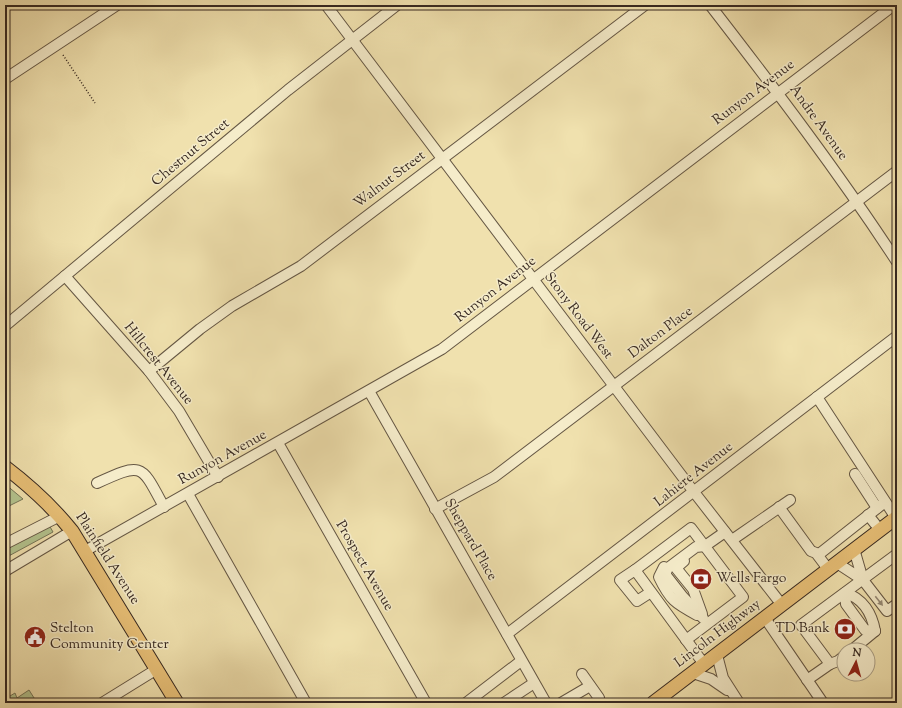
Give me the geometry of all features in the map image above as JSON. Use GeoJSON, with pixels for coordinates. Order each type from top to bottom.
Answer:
{"type":"FeatureCollection","features":[{"type":"Feature","properties":{"kind":"main road","name":"Plainfield Avenue"},"geometry":{"type":"LineString","coordinates":[[5,467],[40,496],[60,516],[72,531],[177,703]]}},
{"type":"Feature","properties":{"kind":"main road","name":"Lincoln Highway"},"geometry":{"type":"LineString","coordinates":[[653,703],[896,517]]}},
{"type":"Feature","properties":{"kind":"street"},"geometry":{"type":"LineString","coordinates":[[5,78],[117,5]]}},
{"type":"Feature","properties":{"kind":"street","name":"Stony Road West"},"geometry":{"type":"LineString","coordinates":[[326,5],[614,387],[782,605]]}},
{"type":"Feature","properties":{"kind":"street","name":"Chestnut Street"},"geometry":{"type":"LineString","coordinates":[[5,326],[288,90],[398,5]]}},
{"type":"Feature","properties":{"kind":"street","name":"Walnut Street"},"geometry":{"type":"LineString","coordinates":[[149,371],[200,329],[232,306],[301,266],[645,5]]}},
{"type":"Feature","properties":{"kind":"street","name":"Andre Avenue"},"geometry":{"type":"LineString","coordinates":[[710,5],[778,93],[857,201],[897,262]]}},
{"type":"Feature","properties":{"kind":"street","name":"Runyon Avenue"},"geometry":{"type":"LineString","coordinates":[[85,551],[278,444],[442,349],[894,5]]}},
{"type":"Feature","properties":{"kind":"street","name":"Dalton Place"},"geometry":{"type":"LineString","coordinates":[[435,508],[494,477],[897,171]]}},
{"type":"Feature","properties":{"kind":"street","name":"Hillcrest Avenue"},"geometry":{"type":"LineString","coordinates":[[65,276],[149,371],[179,411],[218,477]]}},
{"type":"Feature","properties":{"kind":"street","name":"Lahiere Avenue"},"geometry":{"type":"LineString","coordinates":[[507,634],[897,336]]}},
{"type":"Feature","properties":{"kind":"street","name":"Sheppard Place"},"geometry":{"type":"LineString","coordinates":[[369,391],[546,703]]}},
{"type":"Feature","properties":{"kind":"street"},"geometry":{"type":"LineString","coordinates":[[817,398],[896,517]]}},
{"type":"Feature","properties":{"kind":"street","name":"Prospect Avenue"},"geometry":{"type":"LineString","coordinates":[[278,444],[426,703]]}},
{"type":"Feature","properties":{"kind":"street"},"geometry":{"type":"LineString","coordinates":[[97,483],[124,471],[138,470],[147,476],[164,507]]}},
{"type":"Feature","properties":{"kind":"street"},"geometry":{"type":"LineString","coordinates":[[855,474],[877,508]]}},
{"type":"Feature","properties":{"kind":"street"},"geometry":{"type":"LineString","coordinates":[[188,494],[306,703]]}},
{"type":"Feature","properties":{"kind":"street"},"geometry":{"type":"LineString","coordinates":[[705,621],[676,604],[659,577],[661,570],[675,557],[700,544],[729,536],[790,500]]}},
{"type":"Feature","properties":{"kind":"street"},"geometry":{"type":"LineString","coordinates":[[818,556],[885,502]]}},
{"type":"Feature","properties":{"kind":"street"},"geometry":{"type":"LineString","coordinates":[[779,507],[810,551],[833,566],[863,580],[887,612],[897,604]]}},
{"type":"Feature","properties":{"kind":"street"},"geometry":{"type":"LineString","coordinates":[[868,515],[880,530]]}},
{"type":"Feature","properties":{"kind":"street"},"geometry":{"type":"LineString","coordinates":[[5,544],[60,516]]}},
{"type":"Feature","properties":{"kind":"street"},"geometry":{"type":"LineString","coordinates":[[853,527],[860,545],[863,580]]}},
{"type":"Feature","properties":{"kind":"street"},"geometry":{"type":"LineString","coordinates":[[651,592],[636,601],[620,580],[691,528],[700,544],[743,597],[705,621],[686,640]]}},
{"type":"Feature","properties":{"kind":"street"},"geometry":{"type":"LineString","coordinates":[[5,571],[72,531]]}},
{"type":"Feature","properties":{"kind":"street"},"geometry":{"type":"LineString","coordinates":[[700,544],[695,553],[676,568],[693,589],[705,621]]}},
{"type":"Feature","properties":{"kind":"street"},"geometry":{"type":"LineString","coordinates":[[700,544],[668,568],[665,574],[705,621]]}},
{"type":"Feature","properties":{"kind":"street"},"geometry":{"type":"LineString","coordinates":[[830,664],[801,625],[897,554]]}},
{"type":"Feature","properties":{"kind":"street"},"geometry":{"type":"LineString","coordinates":[[635,570],[704,664]]}},
{"type":"Feature","properties":{"kind":"street"},"geometry":{"type":"LineString","coordinates":[[846,593],[849,602],[863,620],[875,632]]}},
{"type":"Feature","properties":{"kind":"street"},"geometry":{"type":"LineString","coordinates":[[846,593],[846,604],[864,630],[875,632]]}},
{"type":"Feature","properties":{"kind":"street"},"geometry":{"type":"LineString","coordinates":[[765,618],[823,703]]}},
{"type":"Feature","properties":{"kind":"street"},"geometry":{"type":"LineString","coordinates":[[862,642],[875,632]]}},
{"type":"Feature","properties":{"kind":"street"},"geometry":{"type":"LineString","coordinates":[[716,655],[723,678],[737,699]]}},
{"type":"Feature","properties":{"kind":"street"},"geometry":{"type":"LineString","coordinates":[[466,703],[521,661]]}},
{"type":"Feature","properties":{"kind":"street"},"geometry":{"type":"LineString","coordinates":[[807,680],[830,664],[836,662]]}},
{"type":"Feature","properties":{"kind":"street"},"geometry":{"type":"LineString","coordinates":[[102,703],[157,669]]}},
{"type":"Feature","properties":{"kind":"street"},"geometry":{"type":"LineString","coordinates":[[693,673],[710,678],[737,699]]}},
{"type":"Feature","properties":{"kind":"street"},"geometry":{"type":"LineString","coordinates":[[582,674],[599,698]]}},
{"type":"Feature","properties":{"kind":"street"},"geometry":{"type":"LineString","coordinates":[[504,703],[534,683]]}},
{"type":"Feature","properties":{"kind":"street"},"geometry":{"type":"LineString","coordinates":[[561,703],[590,686]]}},
{"type":"Feature","properties":{"kind":"path"},"geometry":{"type":"LineString","coordinates":[[63,55],[95,103]]}},
{"type":"Feature","properties":{"kind":"green space"},"geometry":{"type":"Polygon","coordinates":[[[5,484],[23,499],[5,508],[5,484]]]}},
{"type":"Feature","properties":{"kind":"green space"},"geometry":{"type":"Polygon","coordinates":[[[49,525],[53,532],[5,558],[5,549],[49,525]]]}},
{"type":"Feature","properties":{"kind":"green space"},"geometry":{"type":"Polygon","coordinates":[[[29,690],[36,701],[33,703],[5,703],[5,699],[15,693],[17,698],[29,690]]]}},
{"type":"Feature","properties":{"kind":"place","name":"Wells Fargo"},"geometry":{"type":"Point","coordinates":[701,579]}},
{"type":"Feature","properties":{"kind":"place","name":"TD Bank"},"geometry":{"type":"Point","coordinates":[845,629]}},
{"type":"Feature","properties":{"kind":"place","name":"Stelton Community Center"},"geometry":{"type":"Point","coordinates":[35,637]}}]}
